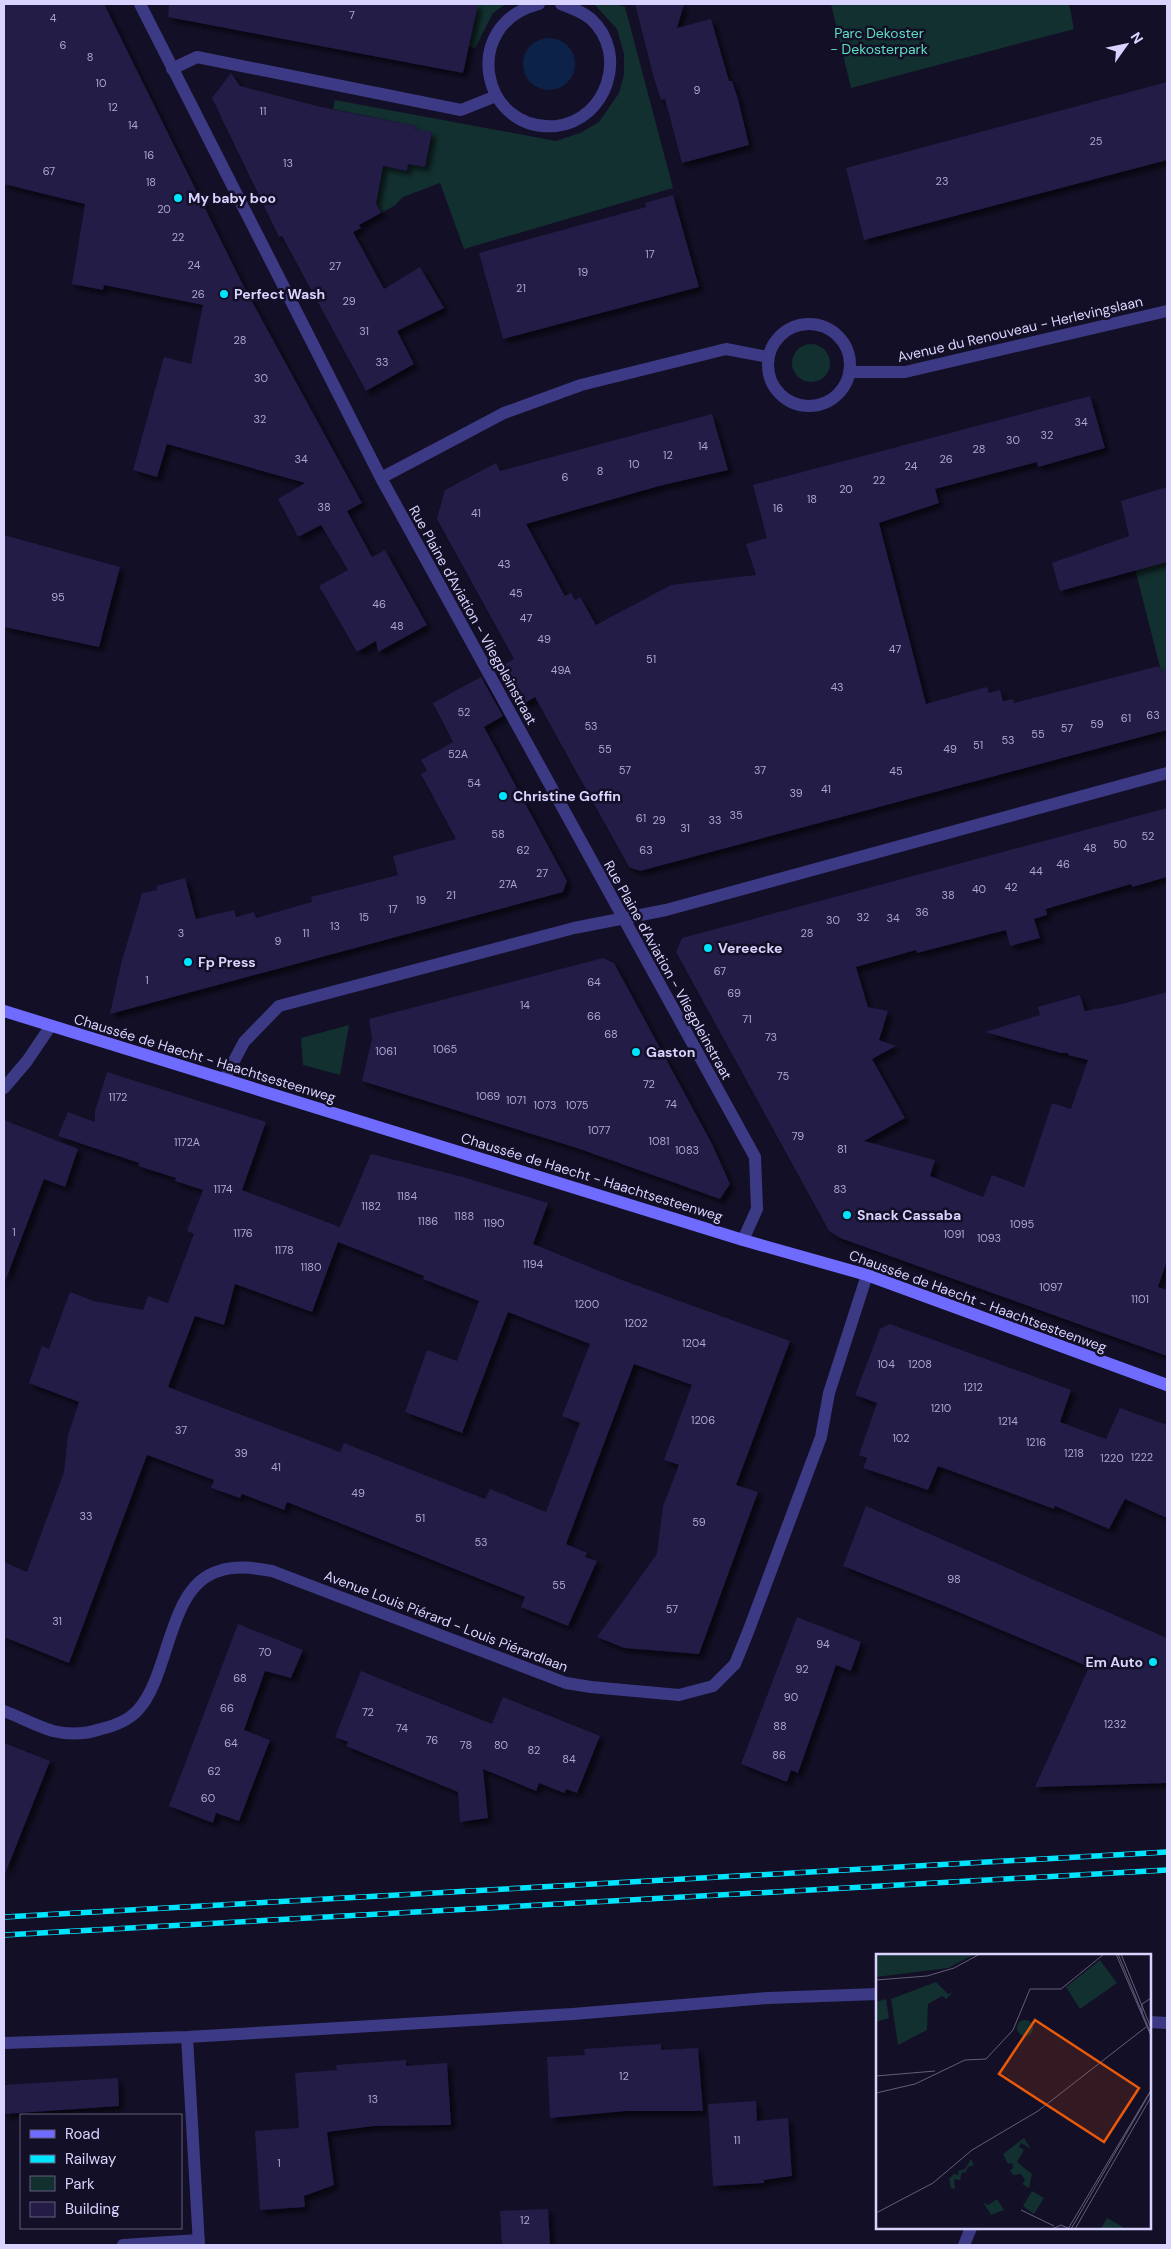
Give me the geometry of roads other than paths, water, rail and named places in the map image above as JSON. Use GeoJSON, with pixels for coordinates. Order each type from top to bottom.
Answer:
{"type":"FeatureCollection","features":[{"type":"Feature","properties":{"kind":"street","name":"Rue Plaine d'Aviation - Vliegpleinstraat"},"geometry":{"type":"LineString","coordinates":[[140,4],[381,478],[622,919],[648,959],[755,1157],[757,1209],[743,1240]]}},
{"type":"Feature","properties":{"kind":"street"},"geometry":{"type":"LineString","coordinates":[[539,4],[526,7],[511,16],[499,29],[490,45],[488,62],[490,80],[496,96],[508,110],[522,119],[539,125],[556,126],[573,121],[588,113],[600,100],[608,84],[611,67],[609,49],[602,33],[591,19],[577,10],[561,4]]}},
{"type":"Feature","properties":{"kind":"street"},"geometry":{"type":"LineString","coordinates":[[172,69],[197,57],[460,110],[496,96]]}},
{"type":"Feature","properties":{"kind":"street","name":"Avenue du Renouveau - Herlevingslaan"},"geometry":{"type":"LineString","coordinates":[[849,372],[905,372],[1167,311]]}},
{"type":"Feature","properties":{"kind":"street"},"geometry":{"type":"LineString","coordinates":[[814,324],[829,329],[839,337],[850,360],[849,372],[843,387],[832,399],[817,405],[801,405],[786,399],[774,388],[768,373],[768,357],[774,342],[784,331],[799,325],[814,324]]}},
{"type":"Feature","properties":{"kind":"street"},"geometry":{"type":"LineString","coordinates":[[381,478],[504,413],[581,385],[726,349],[768,357]]}},
{"type":"Feature","properties":{"kind":"street"},"geometry":{"type":"LineString","coordinates":[[225,1078],[244,1042],[279,1006],[574,928],[666,910],[1167,773]]}},
{"type":"Feature","properties":{"kind":"street","name":"Chaussée de Haecht - Haachtsesteenweg"},"geometry":{"type":"LineString","coordinates":[[4,1011],[743,1240],[867,1275],[1167,1385]]}},
{"type":"Feature","properties":{"kind":"street"},"geometry":{"type":"LineString","coordinates":[[4,1088],[27,1061],[50,1026]]}},
{"type":"Feature","properties":{"kind":"street","name":"Avenue Louis Piérard - Louis Piérardlaan"},"geometry":{"type":"LineString","coordinates":[[4,1711],[54,1731],[85,1734],[117,1725],[137,1711],[152,1691],[184,1600],[198,1582],[218,1571],[242,1567],[272,1571],[566,1683],[679,1695],[713,1686],[736,1664],[748,1632],[821,1437],[829,1393],[867,1275]]}},
{"type":"Feature","properties":{"kind":"street"},"geometry":{"type":"LineString","coordinates":[[4,2043],[187,2037],[573,2014],[768,1998],[876,1994]]}},
{"type":"Feature","properties":{"kind":"street"},"geometry":{"type":"LineString","coordinates":[[1151,2022],[1167,2023]]}},
{"type":"Feature","properties":{"kind":"street"},"geometry":{"type":"LineString","coordinates":[[123,2245],[199,2243],[187,2037]]}},
{"type":"Feature","properties":{"kind":"street"},"geometry":{"type":"LineString","coordinates":[[964,2245],[971,2229]]}},
{"type":"Feature","properties":{"kind":"street"},"geometry":{"type":"LineString","coordinates":[[971,2229],[973,2245]]}},
{"type":"Feature","properties":{"kind":"water"},"geometry":{"type":"Polygon","coordinates":[[[549,38],[563,42],[571,50],[575,64],[571,78],[563,86],[549,90],[535,86],[527,78],[523,64],[527,50],[535,42],[549,38]]]}},
{"type":"Feature","properties":{"kind":"railway"},"geometry":{"type":"LineString","coordinates":[[4,1917],[1167,1852]]}},
{"type":"Feature","properties":{"kind":"railway"},"geometry":{"type":"LineString","coordinates":[[4,1935],[1167,1870]]}},
{"type":"Feature","properties":{"kind":"place","name":"My baby boo"},"geometry":{"type":"Point","coordinates":[178,198]}},
{"type":"Feature","properties":{"kind":"place","name":"Perfect Wash"},"geometry":{"type":"Point","coordinates":[224,294]}},
{"type":"Feature","properties":{"kind":"place","name":"Christine Goffin"},"geometry":{"type":"Point","coordinates":[503,796]}},
{"type":"Feature","properties":{"kind":"place","name":"Vereecke"},"geometry":{"type":"Point","coordinates":[708,948]}},
{"type":"Feature","properties":{"kind":"place","name":"Fp Press"},"geometry":{"type":"Point","coordinates":[188,962]}},
{"type":"Feature","properties":{"kind":"place","name":"Gaston"},"geometry":{"type":"Point","coordinates":[636,1052]}},
{"type":"Feature","properties":{"kind":"place","name":"Snack Cassaba"},"geometry":{"type":"Point","coordinates":[847,1215]}},
{"type":"Feature","properties":{"kind":"place","name":"Em Auto"},"geometry":{"type":"Point","coordinates":[1153,1662]}},
{"type":"Feature","properties":{"kind":"park label","name":"Parc Dekoster - Dekosterpark"},"geometry":{"type":"Point","coordinates":[879,42]}}]}
